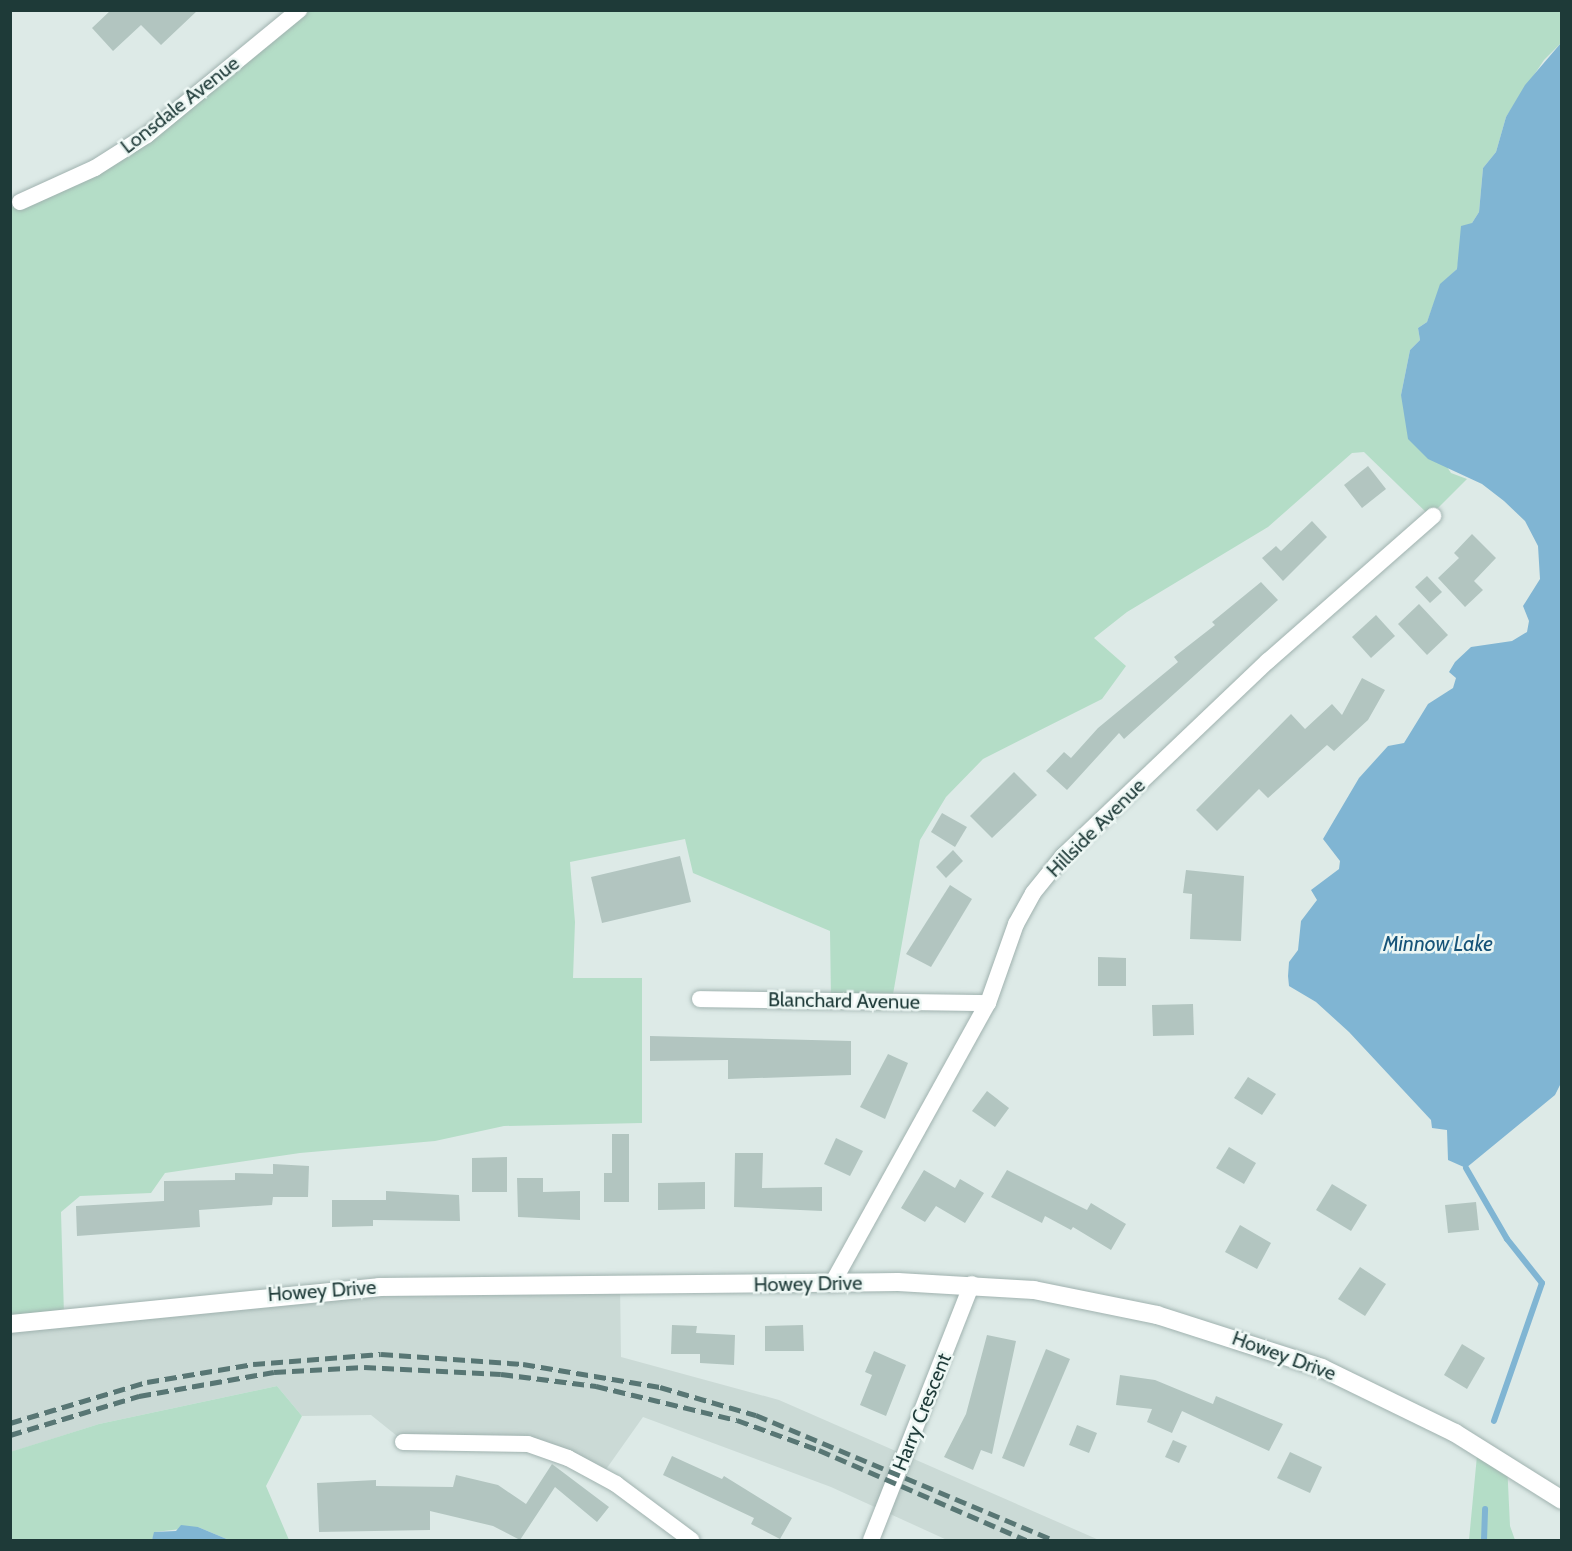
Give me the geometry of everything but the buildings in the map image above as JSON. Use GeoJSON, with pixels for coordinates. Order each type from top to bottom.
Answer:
{"type":"FeatureCollection","features":[{"type":"Feature","properties":{"kind":"main road","name":"Howey Drive"},"geometry":{"type":"LineString","coordinates":[[10,1324],[379,1287],[972,1284],[1118,1305],[1281,1353],[1415,1412],[1562,1500]]}},
{"type":"Feature","properties":{"kind":"street","name":"Lonsdale Avenue"},"geometry":{"type":"LineString","coordinates":[[20,202],[94,168],[147,135],[299,10]]}},
{"type":"Feature","properties":{"kind":"street","name":"Hillside Avenue"},"geometry":{"type":"LineString","coordinates":[[832,1284],[988,1003],[1017,924],[1034,893],[1064,856],[1269,661],[1433,516]]}},
{"type":"Feature","properties":{"kind":"street","name":"Blanchard Avenue"},"geometry":{"type":"LineString","coordinates":[[700,999],[988,1003]]}},
{"type":"Feature","properties":{"kind":"street","name":"Harry Crescent"},"geometry":{"type":"LineString","coordinates":[[871,1540],[972,1284]]}},
{"type":"Feature","properties":{"kind":"street"},"geometry":{"type":"LineString","coordinates":[[402,1442],[528,1444],[568,1458],[616,1484],[691,1540]]}},
{"type":"Feature","properties":{"kind":"shaded area"},"geometry":{"type":"Polygon","coordinates":[[[620,1285],[621,1357],[779,1400],[1099,1540],[947,1540],[831,1487],[643,1417],[602,1475],[529,1443],[402,1440],[371,1415],[302,1416],[277,1386],[99,1424],[11,1452],[11,1323],[253,1295],[620,1285]]]}},
{"type":"Feature","properties":{"kind":"green space"},"geometry":{"type":"Polygon","coordinates":[[[297,11],[1561,11],[1561,43],[1544,60],[1506,117],[1496,152],[1483,168],[1479,212],[1463,237],[1457,269],[1441,284],[1427,322],[1418,328],[1420,340],[1410,350],[1401,395],[1451,473],[1467,479],[1430,516],[1364,452],[1352,453],[1268,527],[1127,612],[1094,638],[1126,666],[1102,699],[983,759],[946,797],[920,840],[892,1000],[831,999],[830,931],[693,873],[685,839],[570,862],[575,922],[573,978],[642,978],[642,1123],[504,1126],[435,1141],[300,1153],[165,1173],[151,1193],[80,1196],[61,1212],[64,1315],[11,1323],[11,208],[94,167],[297,11]]]}},
{"type":"Feature","properties":{"kind":"green space"},"geometry":{"type":"Polygon","coordinates":[[[277,1386],[302,1416],[266,1486],[289,1540],[229,1540],[198,1527],[155,1532],[152,1540],[11,1540],[10,1452],[99,1424],[277,1386]]]}},
{"type":"Feature","properties":{"kind":"green space"},"geometry":{"type":"Polygon","coordinates":[[[1478,1445],[1507,1463],[1510,1526],[1515,1540],[1469,1540],[1478,1445]]]}},
{"type":"Feature","properties":{"kind":"water","name":"Minnow Lake"},"geometry":{"type":"Polygon","coordinates":[[[1561,43],[1561,1083],[1555,1095],[1466,1168],[1448,1160],[1447,1130],[1432,1128],[1431,1120],[1349,1032],[1316,1002],[1289,986],[1289,962],[1298,950],[1301,921],[1317,900],[1311,890],[1339,869],[1340,861],[1323,839],[1359,778],[1388,746],[1404,743],[1428,704],[1453,688],[1456,678],[1449,672],[1455,662],[1471,647],[1512,641],[1527,632],[1529,621],[1523,606],[1540,579],[1538,546],[1525,521],[1482,484],[1428,459],[1408,439],[1401,395],[1410,350],[1420,340],[1418,328],[1427,322],[1440,284],[1457,269],[1461,226],[1472,223],[1479,212],[1483,168],[1496,152],[1506,117],[1525,85],[1561,43]]]}},
{"type":"Feature","properties":{"kind":"water"},"geometry":{"type":"Polygon","coordinates":[[[181,1525],[198,1527],[229,1540],[152,1540],[154,1532],[176,1531],[181,1525]]]}},
{"type":"Feature","properties":{"kind":"waterway"},"geometry":{"type":"LineString","coordinates":[[1466,1168],[1507,1239],[1542,1283],[1494,1421]]}},
{"type":"Feature","properties":{"kind":"waterway"},"geometry":{"type":"LineString","coordinates":[[1484,1540],[1485,1509]]}},
{"type":"Feature","properties":{"kind":"railway"},"geometry":{"type":"LineString","coordinates":[[10,1423],[147,1382],[253,1364],[381,1354],[523,1364],[660,1387],[756,1415],[1053,1540]]}},
{"type":"Feature","properties":{"kind":"railway"},"geometry":{"type":"LineString","coordinates":[[10,1435],[139,1396],[274,1372],[364,1367],[501,1374],[596,1386],[737,1420],[819,1450],[1026,1540]]}}]}
